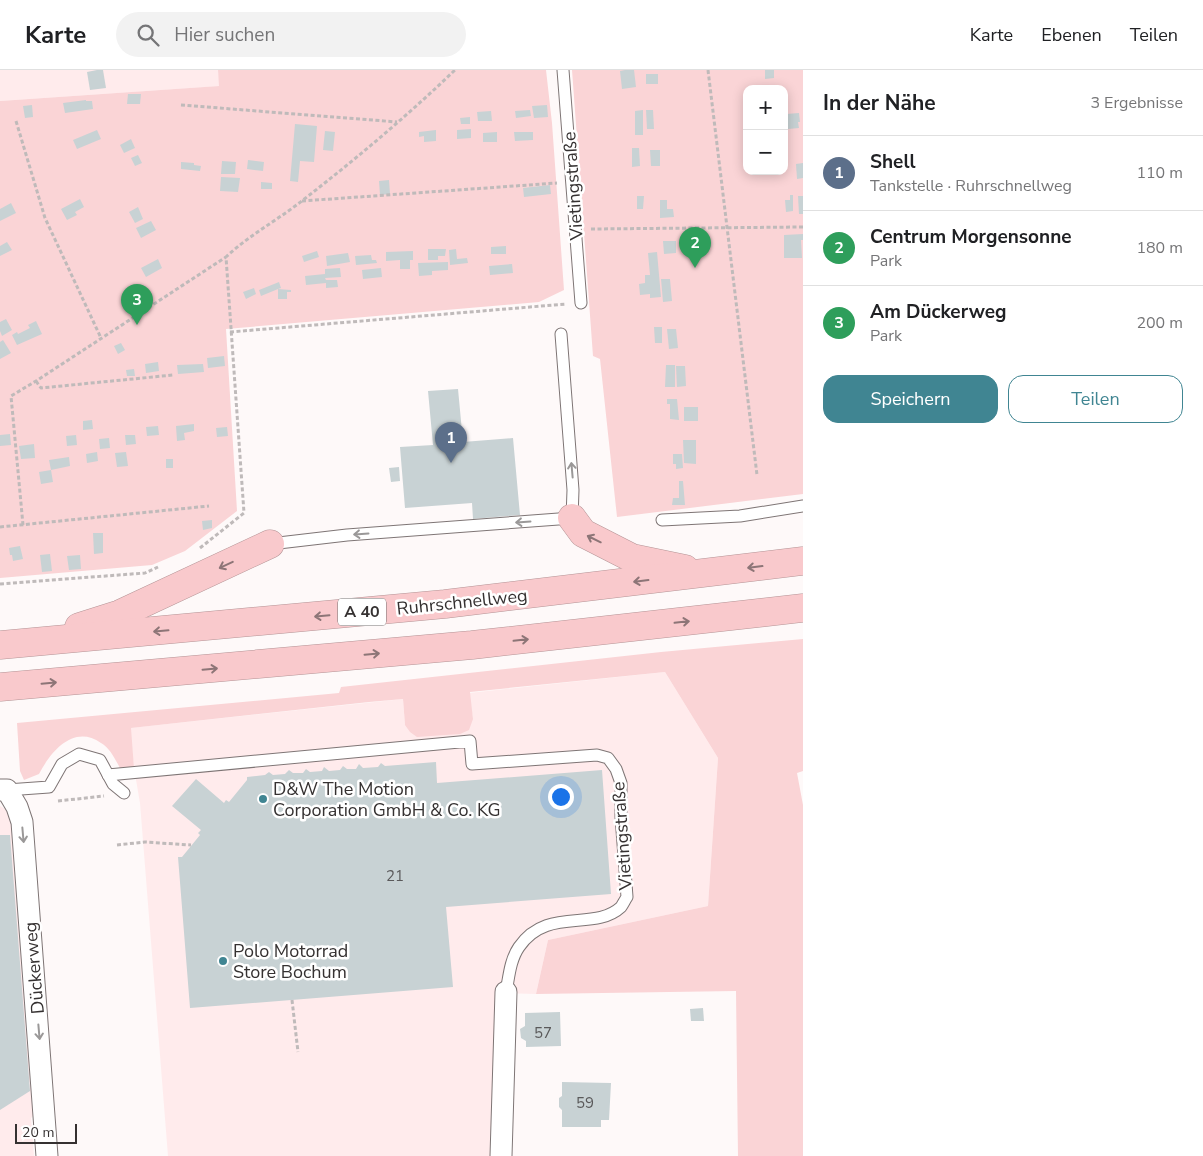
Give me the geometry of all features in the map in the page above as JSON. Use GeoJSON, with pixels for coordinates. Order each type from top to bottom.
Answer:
{"type":"FeatureCollection","features":[{"type":"Feature","properties":{"kind":"highway"},"geometry":{"type":"LineString","coordinates":[[572,518],[583,533],[632,558],[706,574]]}},
{"type":"Feature","properties":{"kind":"highway"},"geometry":{"type":"LineString","coordinates":[[9,645],[120,614],[270,544]]}},
{"type":"Feature","properties":{"kind":"highway","name":"Ruhrschnellweg"},"geometry":{"type":"LineString","coordinates":[[9,645],[445,604],[803,561]]}},
{"type":"Feature","properties":{"kind":"highway"},"geometry":{"type":"LineString","coordinates":[[0,687],[472,645],[803,608]]}},
{"type":"Feature","properties":{"kind":"street","name":"Dückerweg"},"geometry":{"type":"LineString","coordinates":[[4,790],[17,807],[22,822],[47,1156]]}},
{"type":"Feature","properties":{"kind":"street","name":"Vietingstraße"},"geometry":{"type":"LineString","coordinates":[[501,1156],[506,992]]}},
{"type":"Feature","properties":{"kind":"lane","name":"Vietingstraße"},"geometry":{"type":"LineString","coordinates":[[564,70],[581,303]]}},
{"type":"Feature","properties":{"kind":"lane"},"geometry":{"type":"LineString","coordinates":[[270,544],[347,535],[572,518],[573,490],[561,334]]}},
{"type":"Feature","properties":{"kind":"lane"},"geometry":{"type":"LineString","coordinates":[[662,520],[740,516],[803,506]]}},
{"type":"Feature","properties":{"kind":"lane","name":"Vietingstraße"},"geometry":{"type":"LineString","coordinates":[[108,775],[470,741],[472,764],[597,755],[608,758],[616,769],[621,783],[621,817],[627,897],[620,907],[606,916],[558,922],[534,930],[518,948],[511,967],[506,992]]}},
{"type":"Feature","properties":{"kind":"lane"},"geometry":{"type":"LineString","coordinates":[[4,790],[49,787],[62,764],[79,754],[100,760],[113,784],[124,793]]}},
{"type":"Feature","properties":{"kind":"path"},"geometry":{"type":"LineString","coordinates":[[23,525],[11,396],[226,257],[237,247],[302,201],[397,122],[455,70]]}},
{"type":"Feature","properties":{"kind":"path"},"geometry":{"type":"LineString","coordinates":[[708,70],[757,475]]}},
{"type":"Feature","properties":{"kind":"path"},"geometry":{"type":"LineString","coordinates":[[181,105],[397,122]]}},
{"type":"Feature","properties":{"kind":"path"},"geometry":{"type":"LineString","coordinates":[[16,121],[45,218],[101,338]]}},
{"type":"Feature","properties":{"kind":"path"},"geometry":{"type":"LineString","coordinates":[[302,201],[573,182]]}},
{"type":"Feature","properties":{"kind":"path"},"geometry":{"type":"LineString","coordinates":[[576,230],[803,227]]}},
{"type":"Feature","properties":{"kind":"path"},"geometry":{"type":"LineString","coordinates":[[197,551],[244,513],[226,257]]}},
{"type":"Feature","properties":{"kind":"path"},"geometry":{"type":"LineString","coordinates":[[230,332],[581,303]]}},
{"type":"Feature","properties":{"kind":"path"},"geometry":{"type":"LineString","coordinates":[[36,381],[41,388],[173,375]]}},
{"type":"Feature","properties":{"kind":"path"},"geometry":{"type":"LineString","coordinates":[[0,527],[208,506]]}},
{"type":"Feature","properties":{"kind":"path"},"geometry":{"type":"LineString","coordinates":[[0,584],[145,573],[162,566]]}},
{"type":"Feature","properties":{"kind":"path"},"geometry":{"type":"LineString","coordinates":[[55,801],[124,793]]}},
{"type":"Feature","properties":{"kind":"path"},"geometry":{"type":"LineString","coordinates":[[117,845],[145,842],[192,845]]}},
{"type":"Feature","properties":{"kind":"path"},"geometry":{"type":"LineString","coordinates":[[292,1000],[298,1052]]}},
{"type":"Feature","properties":{"kind":"shaded area"},"geometry":{"type":"Polygon","coordinates":[[[0,70],[218,70],[220,86],[0,101],[0,70]]]}},
{"type":"Feature","properties":{"kind":"shaded area"},"geometry":{"type":"Polygon","coordinates":[[[218,70],[546,70],[552,123],[564,290],[539,302],[226,329],[237,511],[185,551],[152,565],[0,578],[0,101],[219,86],[218,70]]]}},
{"type":"Feature","properties":{"kind":"shaded area"},"geometry":{"type":"Polygon","coordinates":[[[572,70],[803,70],[803,494],[617,517],[600,359],[593,356],[572,70]]]}},
{"type":"Feature","properties":{"kind":"shaded area"},"geometry":{"type":"Polygon","coordinates":[[[803,639],[803,771],[797,773],[803,805],[803,1156],[738,1156],[736,991],[536,994],[548,940],[708,906],[718,758],[665,672],[470,692],[473,719],[469,730],[460,734],[417,737],[405,725],[403,699],[131,728],[134,768],[120,768],[107,748],[91,738],[73,738],[57,749],[39,774],[24,780],[20,771],[17,723],[339,693],[341,687],[661,652],[803,639]]]}},
{"type":"Feature","properties":{"kind":"shaded area"},"geometry":{"type":"Polygon","coordinates":[[[665,672],[718,758],[708,906],[548,940],[536,994],[500,993],[493,1156],[168,1156],[140,803],[130,728],[403,699],[405,725],[473,719],[469,693],[665,672]]]}},
{"type":"Feature","properties":{"kind":"shaded area"},"geometry":{"type":"Polygon","coordinates":[[[0,806],[5,809],[12,819],[37,1112],[31,1118],[34,1156],[0,1156],[0,806]]]}},
{"type":"Feature","properties":{"kind":"building"},"geometry":{"type":"Polygon","coordinates":[[[103,70],[106,88],[90,90],[87,72],[103,70]]]}},
{"type":"Feature","properties":{"kind":"building"},"geometry":{"type":"Polygon","coordinates":[[[634,70],[636,87],[622,89],[620,71],[634,70]]]}},
{"type":"Feature","properties":{"kind":"building"},"geometry":{"type":"Polygon","coordinates":[[[765,70],[774,70],[774,78],[765,79],[765,70]]]}},
{"type":"Feature","properties":{"kind":"building"},"geometry":{"type":"Polygon","coordinates":[[[646,74],[658,74],[658,84],[646,84],[646,74]]]}},
{"type":"Feature","properties":{"kind":"building"},"geometry":{"type":"Polygon","coordinates":[[[128,94],[141,94],[140,104],[127,104],[128,94]]]}},
{"type":"Feature","properties":{"kind":"building"},"geometry":{"type":"Polygon","coordinates":[[[92,101],[93,109],[65,113],[63,103],[92,101]]]}},
{"type":"Feature","properties":{"kind":"building"},"geometry":{"type":"Polygon","coordinates":[[[32,105],[33,117],[25,118],[23,106],[32,105]]]}},
{"type":"Feature","properties":{"kind":"building"},"geometry":{"type":"Polygon","coordinates":[[[547,105],[548,117],[534,118],[532,106],[547,105]]]}},
{"type":"Feature","properties":{"kind":"building"},"geometry":{"type":"Polygon","coordinates":[[[530,110],[531,116],[516,118],[515,111],[530,110]]]}},
{"type":"Feature","properties":{"kind":"building"},"geometry":{"type":"Polygon","coordinates":[[[643,110],[643,135],[635,135],[635,111],[643,110]]]}},
{"type":"Feature","properties":{"kind":"building"},"geometry":{"type":"Polygon","coordinates":[[[646,110],[653,110],[654,129],[647,129],[646,110]]]}},
{"type":"Feature","properties":{"kind":"building"},"geometry":{"type":"Polygon","coordinates":[[[491,111],[492,121],[478,121],[477,112],[491,111]]]}},
{"type":"Feature","properties":{"kind":"building"},"geometry":{"type":"Polygon","coordinates":[[[799,113],[799,128],[788,129],[788,114],[799,113]]]}},
{"type":"Feature","properties":{"kind":"building"},"geometry":{"type":"Polygon","coordinates":[[[470,117],[470,124],[461,124],[460,118],[470,117]]]}},
{"type":"Feature","properties":{"kind":"building"},"geometry":{"type":"Polygon","coordinates":[[[295,124],[317,126],[314,162],[300,161],[298,182],[290,181],[295,124]]]}},
{"type":"Feature","properties":{"kind":"building"},"geometry":{"type":"Polygon","coordinates":[[[471,129],[471,138],[457,139],[457,130],[471,129]]]}},
{"type":"Feature","properties":{"kind":"building"},"geometry":{"type":"Polygon","coordinates":[[[97,130],[101,139],[77,149],[73,140],[97,130]]]}},
{"type":"Feature","properties":{"kind":"building"},"geometry":{"type":"Polygon","coordinates":[[[436,130],[436,141],[424,142],[424,136],[419,137],[419,132],[436,130]]]}},
{"type":"Feature","properties":{"kind":"building"},"geometry":{"type":"Polygon","coordinates":[[[325,131],[335,132],[333,151],[323,150],[325,131]]]}},
{"type":"Feature","properties":{"kind":"building"},"geometry":{"type":"Polygon","coordinates":[[[497,132],[497,142],[483,142],[483,133],[497,132]]]}},
{"type":"Feature","properties":{"kind":"building"},"geometry":{"type":"Polygon","coordinates":[[[514,132],[533,132],[533,140],[515,141],[514,132]]]}},
{"type":"Feature","properties":{"kind":"building"},"geometry":{"type":"Polygon","coordinates":[[[131,139],[135,148],[124,153],[120,145],[131,139]]]}},
{"type":"Feature","properties":{"kind":"building"},"geometry":{"type":"Polygon","coordinates":[[[632,148],[639,148],[640,166],[632,167],[632,148]]]}},
{"type":"Feature","properties":{"kind":"building"},"geometry":{"type":"Polygon","coordinates":[[[650,150],[660,150],[660,166],[651,166],[650,150]]]}},
{"type":"Feature","properties":{"kind":"building"},"geometry":{"type":"Polygon","coordinates":[[[138,155],[142,163],[135,166],[131,158],[138,155]]]}},
{"type":"Feature","properties":{"kind":"building"},"geometry":{"type":"Polygon","coordinates":[[[248,160],[264,162],[263,171],[247,169],[248,160]]]}},
{"type":"Feature","properties":{"kind":"building"},"geometry":{"type":"Polygon","coordinates":[[[222,161],[236,162],[235,174],[221,174],[222,161]]]}},
{"type":"Feature","properties":{"kind":"building"},"geometry":{"type":"Polygon","coordinates":[[[181,162],[194,163],[194,165],[201,166],[200,171],[181,169],[181,162]]]}},
{"type":"Feature","properties":{"kind":"building"},"geometry":{"type":"Polygon","coordinates":[[[803,163],[803,178],[797,179],[796,164],[803,163]]]}},
{"type":"Feature","properties":{"kind":"building"},"geometry":{"type":"Polygon","coordinates":[[[221,177],[240,178],[238,192],[220,191],[221,177]]]}},
{"type":"Feature","properties":{"kind":"building"},"geometry":{"type":"Polygon","coordinates":[[[389,180],[390,194],[380,195],[379,181],[389,180]]]}},
{"type":"Feature","properties":{"kind":"building"},"geometry":{"type":"Polygon","coordinates":[[[261,182],[272,183],[272,189],[261,189],[261,182]]]}},
{"type":"Feature","properties":{"kind":"building"},"geometry":{"type":"Polygon","coordinates":[[[550,185],[551,194],[524,197],[523,188],[550,185]]]}},
{"type":"Feature","properties":{"kind":"building"},"geometry":{"type":"Polygon","coordinates":[[[790,195],[793,195],[793,211],[786,212],[785,200],[790,200],[790,195]]]}},
{"type":"Feature","properties":{"kind":"building"},"geometry":{"type":"Polygon","coordinates":[[[637,196],[644,196],[643,209],[637,209],[637,196]]]}},
{"type":"Feature","properties":{"kind":"building"},"geometry":{"type":"Polygon","coordinates":[[[798,196],[803,196],[803,214],[799,214],[798,196]]]}},
{"type":"Feature","properties":{"kind":"building"},"geometry":{"type":"Polygon","coordinates":[[[80,199],[84,207],[75,212],[77,215],[67,220],[61,209],[80,199]]]}},
{"type":"Feature","properties":{"kind":"building"},"geometry":{"type":"Polygon","coordinates":[[[660,200],[667,200],[667,209],[673,209],[674,217],[660,218],[660,200]]]}},
{"type":"Feature","properties":{"kind":"building"},"geometry":{"type":"Polygon","coordinates":[[[11,203],[16,213],[0,221],[0,209],[11,203]]]}},
{"type":"Feature","properties":{"kind":"building"},"geometry":{"type":"Polygon","coordinates":[[[138,207],[143,219],[135,223],[129,212],[138,207]]]}},
{"type":"Feature","properties":{"kind":"building"},"geometry":{"type":"Polygon","coordinates":[[[151,221],[156,230],[141,238],[136,228],[151,221]]]}},
{"type":"Feature","properties":{"kind":"building"},"geometry":{"type":"Polygon","coordinates":[[[803,234],[803,240],[801,240],[802,258],[784,258],[784,235],[803,234]]]}},
{"type":"Feature","properties":{"kind":"building"},"geometry":{"type":"Polygon","coordinates":[[[663,241],[676,241],[676,253],[664,254],[663,241]]]}},
{"type":"Feature","properties":{"kind":"building"},"geometry":{"type":"Polygon","coordinates":[[[7,242],[12,250],[0,256],[0,246],[7,242]]]}},
{"type":"Feature","properties":{"kind":"building"},"geometry":{"type":"Polygon","coordinates":[[[506,246],[506,254],[491,254],[491,247],[506,246]]]}},
{"type":"Feature","properties":{"kind":"building"},"geometry":{"type":"Polygon","coordinates":[[[428,249],[446,249],[445,256],[438,256],[438,260],[428,260],[428,249]]]}},
{"type":"Feature","properties":{"kind":"building"},"geometry":{"type":"Polygon","coordinates":[[[456,249],[457,259],[467,258],[468,263],[450,265],[449,250],[456,249]]]}},
{"type":"Feature","properties":{"kind":"building"},"geometry":{"type":"Polygon","coordinates":[[[317,251],[319,257],[304,262],[302,256],[317,251]]]}},
{"type":"Feature","properties":{"kind":"building"},"geometry":{"type":"Polygon","coordinates":[[[413,251],[410,269],[400,269],[400,260],[386,261],[386,252],[413,251]]]}},
{"type":"Feature","properties":{"kind":"building"},"geometry":{"type":"Polygon","coordinates":[[[657,252],[661,297],[650,298],[650,294],[640,295],[639,284],[645,283],[645,275],[650,275],[648,253],[657,252]]]}},
{"type":"Feature","properties":{"kind":"building"},"geometry":{"type":"Polygon","coordinates":[[[348,253],[350,262],[327,266],[326,256],[348,253]]]}},
{"type":"Feature","properties":{"kind":"building"},"geometry":{"type":"Polygon","coordinates":[[[371,255],[372,260],[376,260],[377,263],[356,265],[355,256],[371,255]]]}},
{"type":"Feature","properties":{"kind":"building"},"geometry":{"type":"Polygon","coordinates":[[[158,259],[162,268],[146,277],[141,268],[158,259]]]}},
{"type":"Feature","properties":{"kind":"building"},"geometry":{"type":"Polygon","coordinates":[[[448,262],[448,270],[432,271],[432,275],[419,276],[418,263],[448,262]]]}},
{"type":"Feature","properties":{"kind":"building"},"geometry":{"type":"Polygon","coordinates":[[[512,264],[513,273],[490,275],[489,266],[512,264]]]}},
{"type":"Feature","properties":{"kind":"building"},"geometry":{"type":"Polygon","coordinates":[[[340,268],[341,277],[325,278],[326,280],[337,280],[338,287],[326,288],[326,283],[306,285],[305,276],[325,274],[325,269],[340,268]]]}},
{"type":"Feature","properties":{"kind":"building"},"geometry":{"type":"Polygon","coordinates":[[[381,268],[382,277],[363,279],[362,270],[381,268]]]}},
{"type":"Feature","properties":{"kind":"building"},"geometry":{"type":"Polygon","coordinates":[[[661,279],[670,279],[672,301],[663,302],[661,279]]]}},
{"type":"Feature","properties":{"kind":"building"},"geometry":{"type":"Polygon","coordinates":[[[279,282],[281,288],[261,296],[259,290],[279,282]]]}},
{"type":"Feature","properties":{"kind":"building"},"geometry":{"type":"Polygon","coordinates":[[[254,288],[256,294],[246,299],[243,292],[254,288]]]}},
{"type":"Feature","properties":{"kind":"building"},"geometry":{"type":"Polygon","coordinates":[[[278,289],[291,290],[291,292],[287,292],[287,299],[278,299],[278,289]]]}},
{"type":"Feature","properties":{"kind":"building"},"geometry":{"type":"Polygon","coordinates":[[[6,319],[12,330],[2,336],[0,322],[6,319]]]}},
{"type":"Feature","properties":{"kind":"building"},"geometry":{"type":"Polygon","coordinates":[[[36,321],[42,334],[17,345],[12,335],[30,328],[28,325],[36,321]]]}},
{"type":"Feature","properties":{"kind":"building"},"geometry":{"type":"Polygon","coordinates":[[[654,327],[662,327],[662,343],[655,343],[654,327]]]}},
{"type":"Feature","properties":{"kind":"building"},"geometry":{"type":"Polygon","coordinates":[[[667,329],[676,329],[678,348],[669,349],[667,329]]]}},
{"type":"Feature","properties":{"kind":"building"},"geometry":{"type":"Polygon","coordinates":[[[3,340],[11,353],[0,359],[0,342],[3,340]]]}},
{"type":"Feature","properties":{"kind":"building"},"geometry":{"type":"Polygon","coordinates":[[[121,343],[125,350],[118,354],[114,346],[121,343]]]}},
{"type":"Feature","properties":{"kind":"building"},"geometry":{"type":"Polygon","coordinates":[[[224,356],[225,366],[208,368],[207,358],[224,356]]]}},
{"type":"Feature","properties":{"kind":"building"},"geometry":{"type":"Polygon","coordinates":[[[158,362],[159,371],[146,373],[145,364],[158,362]]]}},
{"type":"Feature","properties":{"kind":"building"},"geometry":{"type":"Polygon","coordinates":[[[203,364],[204,372],[178,374],[177,365],[203,364]]]}},
{"type":"Feature","properties":{"kind":"building"},"geometry":{"type":"Polygon","coordinates":[[[666,365],[675,365],[675,387],[665,387],[666,365]]]}},
{"type":"Feature","properties":{"kind":"building"},"geometry":{"type":"Polygon","coordinates":[[[676,366],[685,366],[686,386],[677,387],[676,366]]]}},
{"type":"Feature","properties":{"kind":"building"},"geometry":{"type":"Polygon","coordinates":[[[134,369],[135,376],[127,376],[126,370],[134,369]]]}},
{"type":"Feature","properties":{"kind":"building"},"geometry":{"type":"Polygon","coordinates":[[[458,389],[463,442],[513,438],[520,515],[473,519],[472,503],[405,508],[400,447],[433,445],[428,391],[458,389]]]}},
{"type":"Feature","properties":{"kind":"building"},"geometry":{"type":"Polygon","coordinates":[[[667,399],[677,399],[679,420],[670,419],[670,404],[667,404],[667,399]]]}},
{"type":"Feature","properties":{"kind":"building"},"geometry":{"type":"Polygon","coordinates":[[[684,407],[698,407],[698,421],[684,421],[684,407]]]}},
{"type":"Feature","properties":{"kind":"building"},"geometry":{"type":"Polygon","coordinates":[[[92,420],[93,429],[83,430],[83,421],[92,420]]]}},
{"type":"Feature","properties":{"kind":"building"},"geometry":{"type":"Polygon","coordinates":[[[194,424],[194,431],[184,433],[185,440],[177,441],[176,426],[194,424]]]}},
{"type":"Feature","properties":{"kind":"building"},"geometry":{"type":"Polygon","coordinates":[[[158,426],[159,435],[147,436],[146,427],[158,426]]]}},
{"type":"Feature","properties":{"kind":"building"},"geometry":{"type":"Polygon","coordinates":[[[227,427],[228,436],[217,437],[216,428],[227,427]]]}},
{"type":"Feature","properties":{"kind":"building"},"geometry":{"type":"Polygon","coordinates":[[[10,434],[11,445],[0,446],[0,435],[10,434]]]}},
{"type":"Feature","properties":{"kind":"building"},"geometry":{"type":"Polygon","coordinates":[[[76,435],[77,445],[67,446],[66,436],[76,435]]]}},
{"type":"Feature","properties":{"kind":"building"},"geometry":{"type":"Polygon","coordinates":[[[125,435],[135,435],[136,444],[126,445],[125,435]]]}},
{"type":"Feature","properties":{"kind":"building"},"geometry":{"type":"Polygon","coordinates":[[[109,438],[110,448],[100,449],[99,439],[109,438]]]}},
{"type":"Feature","properties":{"kind":"building"},"geometry":{"type":"Polygon","coordinates":[[[683,440],[696,440],[696,464],[684,463],[683,440]]]}},
{"type":"Feature","properties":{"kind":"building"},"geometry":{"type":"Polygon","coordinates":[[[34,444],[35,458],[21,459],[19,446],[34,444]]]}},
{"type":"Feature","properties":{"kind":"building"},"geometry":{"type":"Polygon","coordinates":[[[97,452],[98,461],[87,463],[86,454],[97,452]]]}},
{"type":"Feature","properties":{"kind":"building"},"geometry":{"type":"Polygon","coordinates":[[[126,452],[128,466],[117,467],[115,453],[126,452]]]}},
{"type":"Feature","properties":{"kind":"building"},"geometry":{"type":"Polygon","coordinates":[[[673,454],[682,454],[683,468],[676,469],[676,464],[673,464],[673,454]]]}},
{"type":"Feature","properties":{"kind":"building"},"geometry":{"type":"Polygon","coordinates":[[[69,457],[70,466],[51,470],[49,460],[69,457]]]}},
{"type":"Feature","properties":{"kind":"building"},"geometry":{"type":"Polygon","coordinates":[[[166,459],[173,459],[173,468],[166,468],[166,459]]]}},
{"type":"Feature","properties":{"kind":"building"},"geometry":{"type":"Polygon","coordinates":[[[399,467],[400,481],[391,482],[389,468],[399,467]]]}},
{"type":"Feature","properties":{"kind":"building"},"geometry":{"type":"Polygon","coordinates":[[[51,470],[53,482],[41,484],[39,472],[51,470]]]}},
{"type":"Feature","properties":{"kind":"building"},"geometry":{"type":"Polygon","coordinates":[[[679,481],[683,481],[685,505],[672,505],[673,498],[679,498],[679,481]]]}},
{"type":"Feature","properties":{"kind":"building"},"geometry":{"type":"Polygon","coordinates":[[[212,520],[212,528],[203,530],[202,521],[212,520]]]}},
{"type":"Feature","properties":{"kind":"building"},"geometry":{"type":"Polygon","coordinates":[[[93,533],[103,533],[103,553],[94,554],[93,533]]]}},
{"type":"Feature","properties":{"kind":"building"},"geometry":{"type":"Polygon","coordinates":[[[20,546],[23,559],[13,561],[9,548],[20,546]]]}},
{"type":"Feature","properties":{"kind":"building"},"geometry":{"type":"Polygon","coordinates":[[[50,554],[52,571],[42,572],[40,555],[50,554]]]}},
{"type":"Feature","properties":{"kind":"building"},"geometry":{"type":"Polygon","coordinates":[[[80,555],[81,569],[69,570],[67,556],[80,555]]]}},
{"type":"Feature","properties":{"kind":"building"},"geometry":{"type":"Polygon","coordinates":[[[436,762],[437,783],[602,770],[611,894],[446,907],[453,987],[190,1008],[178,857],[182,857],[200,835],[198,833],[201,830],[172,806],[196,779],[224,803],[226,800],[229,802],[247,780],[247,777],[265,775],[269,772],[273,775],[285,774],[289,770],[293,773],[303,773],[306,769],[310,772],[322,771],[324,767],[329,771],[340,770],[343,766],[347,769],[356,769],[359,764],[363,768],[378,767],[381,763],[385,766],[436,762]]]}},
{"type":"Feature","properties":{"kind":"building"},"geometry":{"type":"Polygon","coordinates":[[[0,835],[10,835],[30,1091],[0,1110],[0,835]]]}},
{"type":"Feature","properties":{"kind":"building"},"geometry":{"type":"Polygon","coordinates":[[[703,1008],[704,1021],[691,1021],[690,1009],[703,1008]]]}},
{"type":"Feature","properties":{"kind":"building"},"geometry":{"type":"Polygon","coordinates":[[[560,1012],[561,1046],[526,1047],[526,1041],[521,1038],[520,1029],[525,1026],[525,1013],[560,1012]]]}},
{"type":"Feature","properties":{"kind":"building"},"geometry":{"type":"Polygon","coordinates":[[[562,1082],[611,1083],[609,1120],[601,1120],[601,1127],[562,1127],[562,1110],[559,1107],[559,1098],[562,1096],[562,1082]]]}},
{"type":"Feature","properties":{"kind":"place","name":"Centrum Morgensonne"},"geometry":{"type":"Point","coordinates":[695,268]}},
{"type":"Feature","properties":{"kind":"place","name":"Am Dückerweg"},"geometry":{"type":"Point","coordinates":[137,325]}},
{"type":"Feature","properties":{"kind":"place","name":"Shell"},"geometry":{"type":"Point","coordinates":[451,463]}},
{"type":"Feature","properties":{"kind":"place","name":"D&W The Motion Corporation GmbH & Co. KG"},"geometry":{"type":"Point","coordinates":[263,799]}},
{"type":"Feature","properties":{"kind":"place","name":"Polo Motorrad Store Bochum"},"geometry":{"type":"Point","coordinates":[223,961]}}]}
